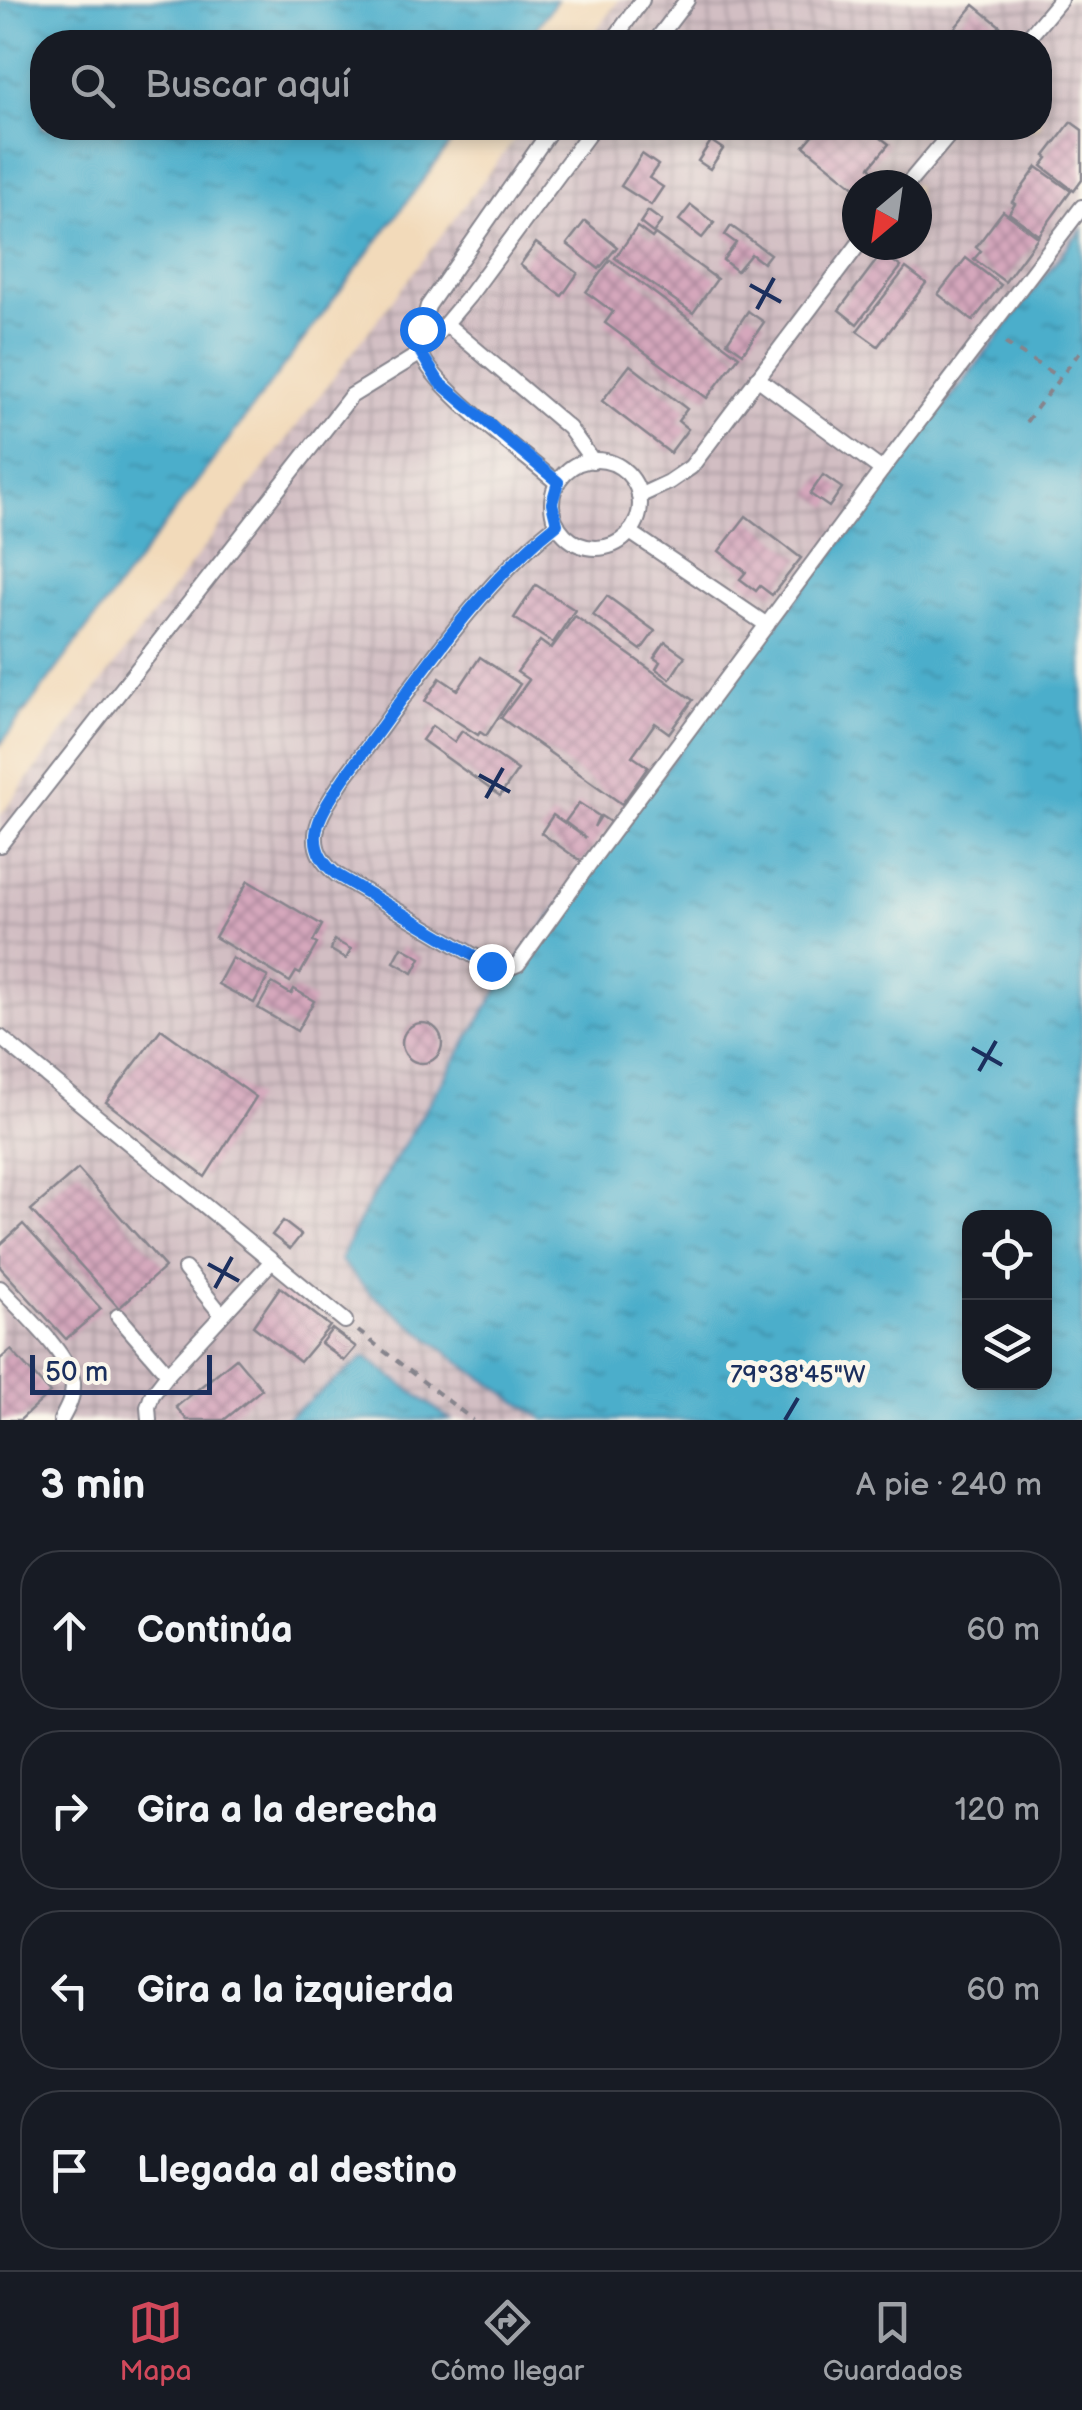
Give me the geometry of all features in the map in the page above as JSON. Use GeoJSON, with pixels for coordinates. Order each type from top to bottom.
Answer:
{"type":"FeatureCollection","features":[{"type":"Feature","properties":{"kind":"lane"},"geometry":{"type":"LineString","coordinates":[[621,30],[642,0]]}},
{"type":"Feature","properties":{"kind":"lane"},"geometry":{"type":"LineString","coordinates":[[665,30],[687,0]]}},
{"type":"Feature","properties":{"kind":"lane"},"geometry":{"type":"LineString","coordinates":[[1035,30],[1060,0]]}},
{"type":"Feature","properties":{"kind":"lane"},"geometry":{"type":"LineString","coordinates":[[544,140],[428,306],[421,353],[439,382],[558,482]]}},
{"type":"Feature","properties":{"kind":"lane"},"geometry":{"type":"LineString","coordinates":[[0,844],[351,396],[421,353],[584,140]]}},
{"type":"Feature","properties":{"kind":"lane"},"geometry":{"type":"LineString","coordinates":[[920,170],[945,140]]}},
{"type":"Feature","properties":{"kind":"lane"},"geometry":{"type":"LineString","coordinates":[[557,524],[527,548],[491,586],[344,778],[317,826],[315,842],[318,854],[337,875],[491,966],[505,968],[518,964],[882,470],[1082,207]]}},
{"type":"Feature","properties":{"kind":"lane"},"geometry":{"type":"LineString","coordinates":[[639,496],[691,467],[847,260]]}},
{"type":"Feature","properties":{"kind":"lane"},"geometry":{"type":"LineString","coordinates":[[446,324],[569,428],[593,460]]}},
{"type":"Feature","properties":{"kind":"lane"},"geometry":{"type":"LineString","coordinates":[[757,378],[882,470]]}},
{"type":"Feature","properties":{"kind":"lane"},"geometry":{"type":"LineString","coordinates":[[593,460],[628,474],[639,496],[640,509],[630,532],[621,540],[598,548],[574,542],[557,524],[552,503],[558,482],[572,467],[593,460]]}},
{"type":"Feature","properties":{"kind":"lane"},"geometry":{"type":"LineString","coordinates":[[630,532],[768,625]]}},
{"type":"Feature","properties":{"kind":"lane"},"geometry":{"type":"LineString","coordinates":[[0,1037],[345,1321]]}},
{"type":"Feature","properties":{"kind":"lane"},"geometry":{"type":"LineString","coordinates":[[148,1420],[152,1395],[168,1374],[272,1261]]}},
{"type":"Feature","properties":{"kind":"lane"},"geometry":{"type":"LineString","coordinates":[[184,1269],[222,1316]]}},
{"type":"Feature","properties":{"kind":"lane"},"geometry":{"type":"LineString","coordinates":[[0,1288],[66,1362],[73,1384],[61,1420]]}},
{"type":"Feature","properties":{"kind":"lane"},"geometry":{"type":"LineString","coordinates":[[118,1316],[168,1374]]}},
{"type":"Feature","properties":{"kind":"path"},"geometry":{"type":"LineString","coordinates":[[1000,340],[1060,378]]}},
{"type":"Feature","properties":{"kind":"path"},"geometry":{"type":"LineString","coordinates":[[1026,422],[1082,349]]}},
{"type":"Feature","properties":{"kind":"path"},"geometry":{"type":"LineString","coordinates":[[345,1321],[472,1420]]}},
{"type":"Feature","properties":{"kind":"shaded area"},"geometry":{"type":"Polygon","coordinates":[[[619,0],[1082,0],[1082,228],[506,976],[364,1211],[469,1369],[545,1420],[451,1420],[365,1357],[284,1420],[0,1420],[0,816],[514,140],[1052,140],[1052,30],[596,30],[619,0]]]}},
{"type":"Feature","properties":{"kind":"water"},"geometry":{"type":"Polygon","coordinates":[[[0,0],[557,0],[535,30],[30,30],[30,140],[453,140],[0,745],[0,0]]]}},
{"type":"Feature","properties":{"kind":"water"},"geometry":{"type":"Polygon","coordinates":[[[1082,228],[1082,1420],[545,1420],[469,1369],[369,1292],[340,1260],[364,1211],[506,976],[1082,228]]]}},
{"type":"Feature","properties":{"kind":"water"},"geometry":{"type":"Polygon","coordinates":[[[365,1357],[451,1420],[284,1420],[365,1357]]]}},
{"type":"Feature","properties":{"kind":"building"},"geometry":{"type":"Polygon","coordinates":[[[974,5],[1000,26],[996,30],[953,30],[974,5]]]}},
{"type":"Feature","properties":{"kind":"building"},"geometry":{"type":"Polygon","coordinates":[[[1071,122],[1082,130],[1082,180],[1074,191],[1042,166],[1071,122]]]}},
{"type":"Feature","properties":{"kind":"building"},"geometry":{"type":"Polygon","coordinates":[[[809,140],[884,140],[889,144],[870,167],[873,170],[842,170],[842,177],[804,146],[809,140]]]}},
{"type":"Feature","properties":{"kind":"building"},"geometry":{"type":"Polygon","coordinates":[[[711,141],[723,149],[710,169],[698,161],[711,141]]]}},
{"type":"Feature","properties":{"kind":"building"},"geometry":{"type":"Polygon","coordinates":[[[642,154],[658,165],[649,178],[663,187],[651,205],[621,186],[642,154]]]}},
{"type":"Feature","properties":{"kind":"building"},"geometry":{"type":"Polygon","coordinates":[[[1037,167],[1071,191],[1039,235],[1009,213],[1015,204],[1012,202],[1037,167]]]}},
{"type":"Feature","properties":{"kind":"building"},"geometry":{"type":"Polygon","coordinates":[[[691,205],[714,223],[702,238],[679,220],[691,205]]]}},
{"type":"Feature","properties":{"kind":"building"},"geometry":{"type":"Polygon","coordinates":[[[648,211],[662,221],[653,233],[640,223],[648,211]]]}},
{"type":"Feature","properties":{"kind":"building"},"geometry":{"type":"Polygon","coordinates":[[[1003,211],[1038,237],[1005,282],[974,259],[981,251],[976,247],[1003,211]]]}},
{"type":"Feature","properties":{"kind":"building"},"geometry":{"type":"Polygon","coordinates":[[[585,221],[617,247],[599,269],[567,244],[585,221]]]}},
{"type":"Feature","properties":{"kind":"building"},"geometry":{"type":"Polygon","coordinates":[[[731,226],[770,254],[763,263],[751,254],[737,271],[723,260],[736,243],[725,235],[731,226]]]}},
{"type":"Feature","properties":{"kind":"building"},"geometry":{"type":"Polygon","coordinates":[[[637,227],[652,238],[655,234],[717,279],[693,313],[615,258],[637,227]]]}},
{"type":"Feature","properties":{"kind":"building"},"geometry":{"type":"Polygon","coordinates":[[[536,243],[578,273],[562,296],[520,265],[536,243]]]}},
{"type":"Feature","properties":{"kind":"building"},"geometry":{"type":"Polygon","coordinates":[[[966,258],[1001,285],[973,321],[938,294],[966,258]]]}},
{"type":"Feature","properties":{"kind":"building"},"geometry":{"type":"Polygon","coordinates":[[[610,260],[739,356],[707,398],[605,323],[613,312],[586,292],[610,260]]]}},
{"type":"Feature","properties":{"kind":"building"},"geometry":{"type":"Polygon","coordinates":[[[877,260],[892,260],[901,267],[857,324],[839,310],[877,260]]]}},
{"type":"Feature","properties":{"kind":"building"},"geometry":{"type":"Polygon","coordinates":[[[906,268],[926,283],[878,346],[857,331],[906,268]]]}},
{"type":"Feature","properties":{"kind":"building"},"geometry":{"type":"Polygon","coordinates":[[[748,311],[764,322],[743,353],[727,342],[748,311]]]}},
{"type":"Feature","properties":{"kind":"building"},"geometry":{"type":"Polygon","coordinates":[[[630,365],[687,409],[678,421],[688,429],[670,453],[602,401],[630,365]]]}},
{"type":"Feature","properties":{"kind":"building"},"geometry":{"type":"Polygon","coordinates":[[[823,475],[842,488],[829,507],[810,494],[823,475]]]}},
{"type":"Feature","properties":{"kind":"building"},"geometry":{"type":"Polygon","coordinates":[[[746,516],[801,558],[772,595],[760,586],[756,591],[740,579],[746,572],[719,551],[746,516]]]}},
{"type":"Feature","properties":{"kind":"building"},"geometry":{"type":"Polygon","coordinates":[[[536,585],[575,610],[553,643],[514,618],[536,585]]]}},
{"type":"Feature","properties":{"kind":"building"},"geometry":{"type":"Polygon","coordinates":[[[607,596],[655,631],[641,650],[593,615],[607,596]]]}},
{"type":"Feature","properties":{"kind":"building"},"geometry":{"type":"Polygon","coordinates":[[[575,616],[693,700],[669,733],[655,723],[632,756],[648,767],[622,804],[501,718],[529,680],[517,672],[540,641],[551,649],[575,616]]]}},
{"type":"Feature","properties":{"kind":"building"},"geometry":{"type":"Polygon","coordinates":[[[665,642],[685,656],[670,679],[656,669],[660,662],[654,658],[665,642]]]}},
{"type":"Feature","properties":{"kind":"building"},"geometry":{"type":"Polygon","coordinates":[[[480,657],[520,684],[486,736],[480,732],[478,735],[425,701],[440,678],[458,690],[480,657]]]}},
{"type":"Feature","properties":{"kind":"building"},"geometry":{"type":"Polygon","coordinates":[[[432,726],[454,742],[462,731],[518,770],[500,796],[422,740],[432,726]]]}},
{"type":"Feature","properties":{"kind":"building"},"geometry":{"type":"Polygon","coordinates":[[[579,803],[599,816],[594,827],[601,816],[610,822],[582,862],[541,833],[553,815],[586,838],[565,822],[579,803]]]}},
{"type":"Feature","properties":{"kind":"building"},"geometry":{"type":"Polygon","coordinates":[[[248,881],[322,925],[313,942],[317,944],[300,974],[296,972],[290,982],[215,937],[248,881]]]}},
{"type":"Feature","properties":{"kind":"building"},"geometry":{"type":"Polygon","coordinates":[[[334,940],[351,949],[346,959],[331,950],[334,940]]]}},
{"type":"Feature","properties":{"kind":"building"},"geometry":{"type":"Polygon","coordinates":[[[402,947],[421,958],[413,973],[394,962],[402,947]]]}},
{"type":"Feature","properties":{"kind":"building"},"geometry":{"type":"Polygon","coordinates":[[[232,958],[268,977],[254,1003],[218,984],[232,958]]]}},
{"type":"Feature","properties":{"kind":"building"},"geometry":{"type":"Polygon","coordinates":[[[272,983],[291,994],[294,989],[314,1001],[297,1031],[258,1008],[272,983]]]}},
{"type":"Feature","properties":{"kind":"building"},"geometry":{"type":"Polygon","coordinates":[[[422,1023],[436,1029],[442,1043],[436,1057],[422,1063],[408,1057],[402,1043],[408,1029],[422,1023]]]}},
{"type":"Feature","properties":{"kind":"building"},"geometry":{"type":"Polygon","coordinates":[[[161,1029],[256,1097],[205,1177],[106,1102],[161,1029]]]}},
{"type":"Feature","properties":{"kind":"building"},"geometry":{"type":"Polygon","coordinates":[[[78,1169],[165,1267],[119,1308],[31,1210],[78,1169]]]}},
{"type":"Feature","properties":{"kind":"building"},"geometry":{"type":"Polygon","coordinates":[[[283,1221],[301,1235],[290,1249],[272,1235],[283,1221]]]}},
{"type":"Feature","properties":{"kind":"building"},"geometry":{"type":"Polygon","coordinates":[[[23,1224],[101,1309],[66,1339],[0,1267],[0,1245],[23,1224]]]}},
{"type":"Feature","properties":{"kind":"building"},"geometry":{"type":"Polygon","coordinates":[[[280,1287],[330,1326],[300,1362],[253,1326],[280,1287]]]}},
{"type":"Feature","properties":{"kind":"building"},"geometry":{"type":"Polygon","coordinates":[[[332,1329],[356,1347],[344,1361],[321,1343],[332,1329]]]}},
{"type":"Feature","properties":{"kind":"building"},"geometry":{"type":"Polygon","coordinates":[[[11,1350],[50,1393],[20,1420],[0,1420],[0,1359],[11,1350]]]}},
{"type":"Feature","properties":{"kind":"building"},"geometry":{"type":"Polygon","coordinates":[[[236,1358],[262,1389],[224,1420],[187,1420],[176,1407],[236,1358]]]}},
{"type":"Feature","properties":{"kind":"route"},"geometry":{"type":"LineString","coordinates":[[422,329],[421,353],[439,382],[558,482],[552,503],[557,524],[527,548],[491,586],[344,778],[317,826],[315,842],[318,854],[337,875],[491,966]]}}]}
